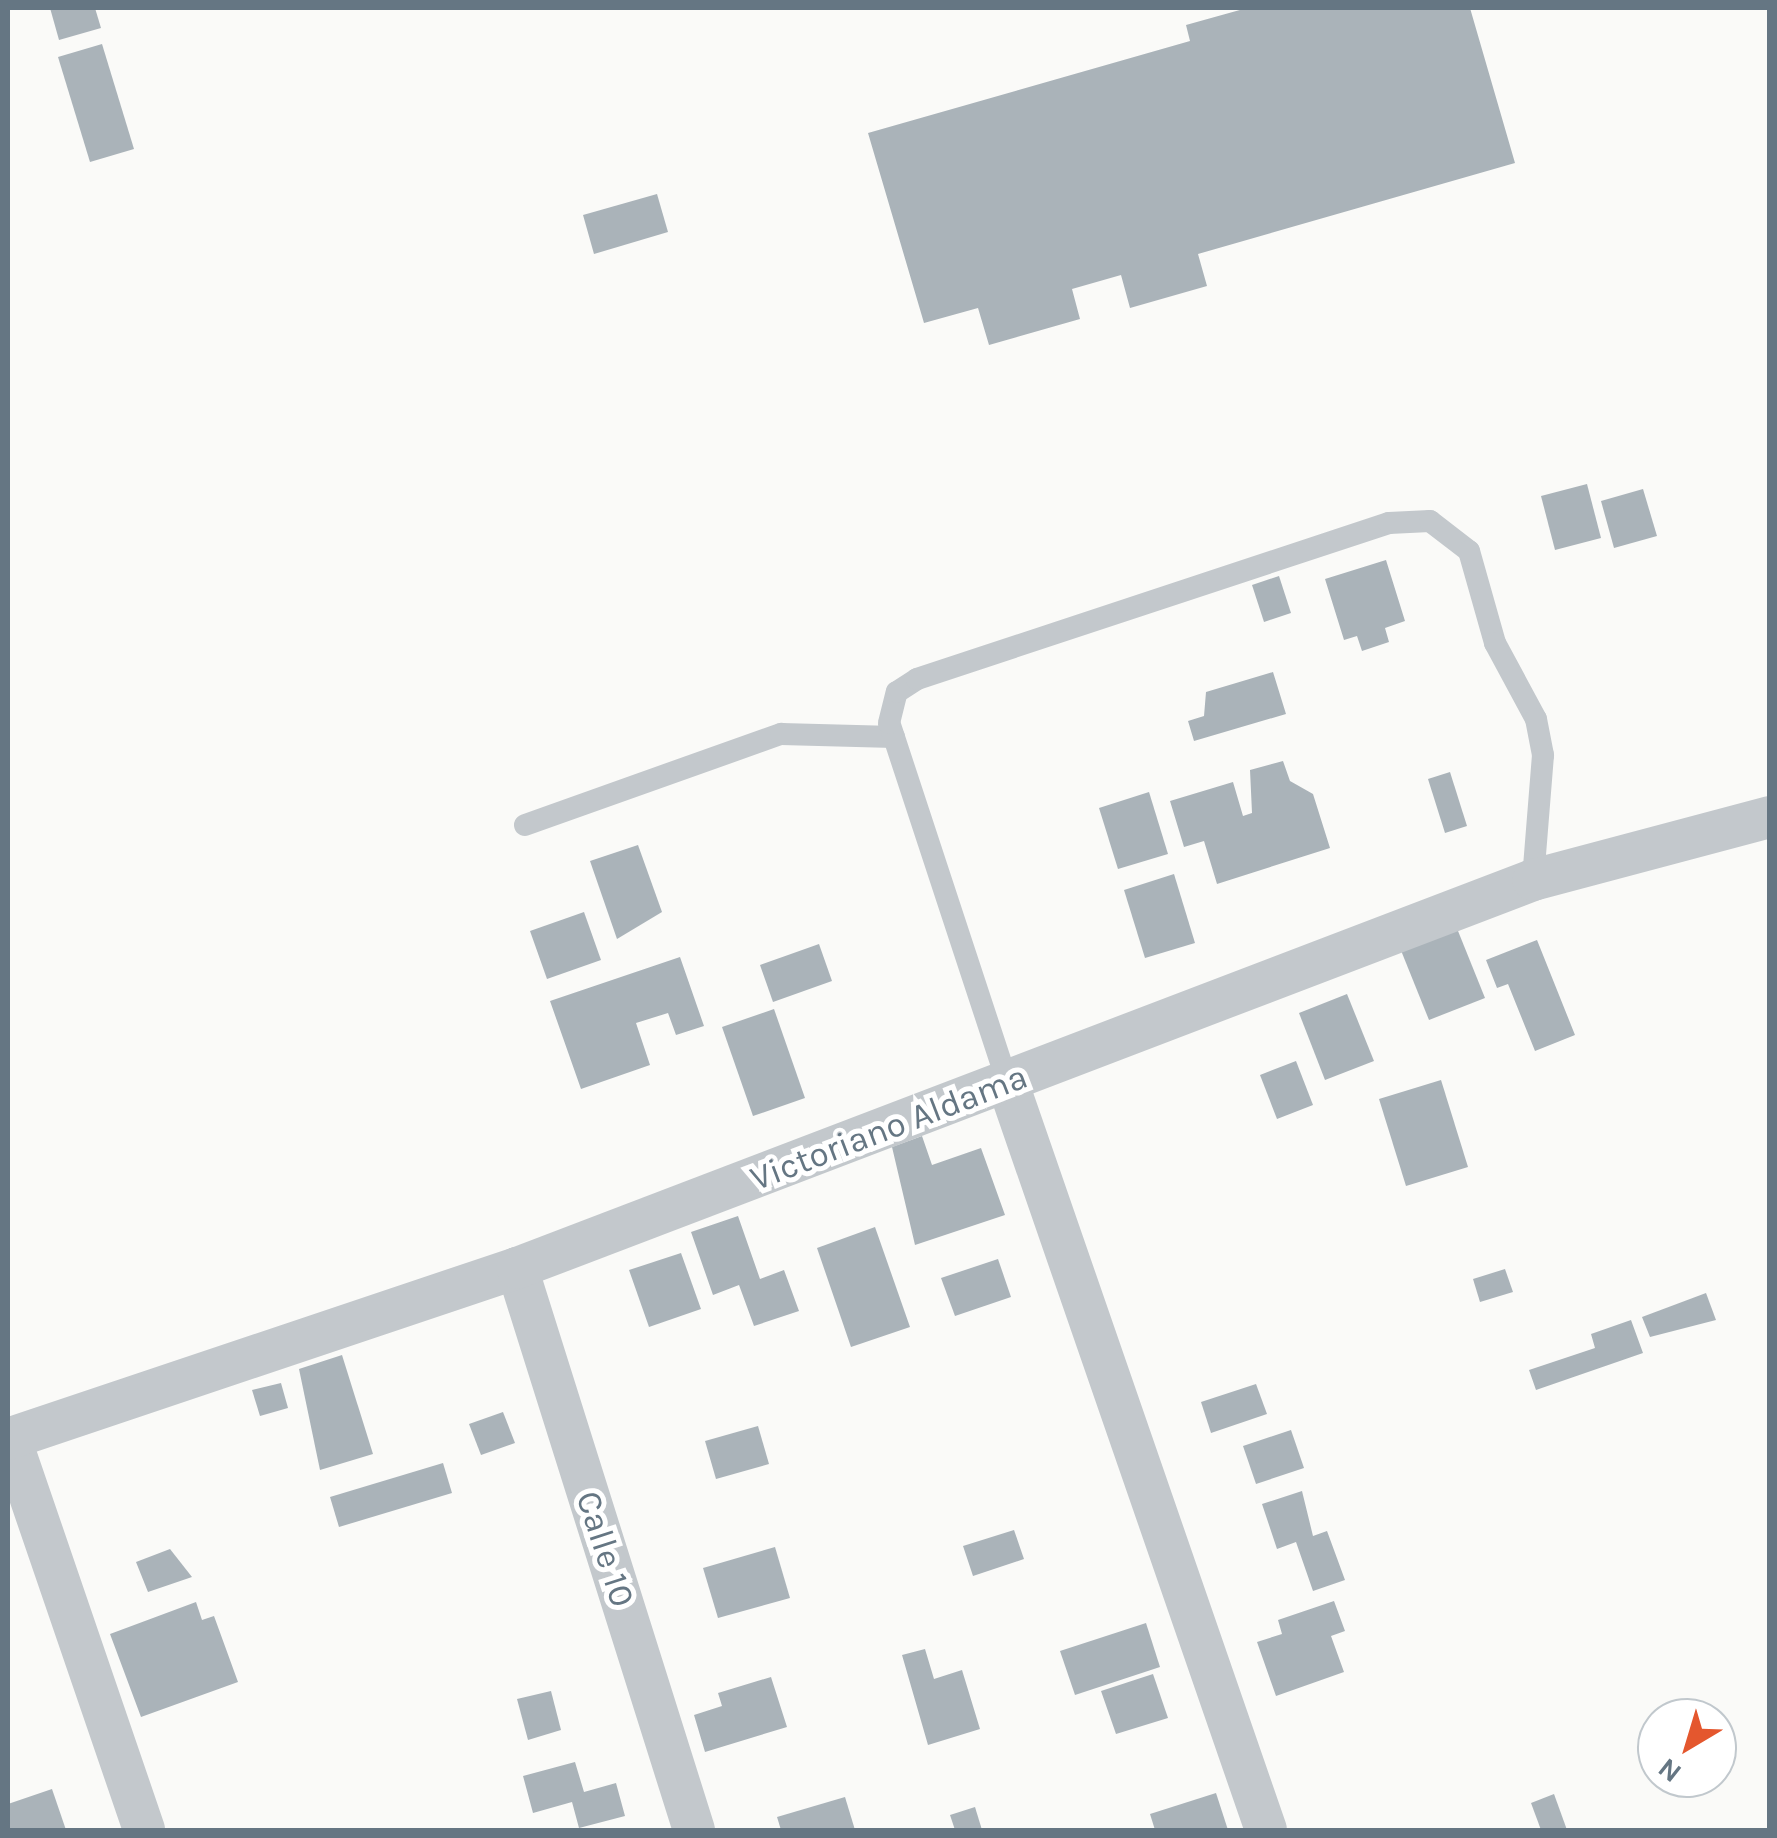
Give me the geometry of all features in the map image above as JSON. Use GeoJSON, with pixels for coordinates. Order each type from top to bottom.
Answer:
{"type":"FeatureCollection","features":[{"type":"Feature","properties":{"kind":"street","name":"Victoriano Aldama"},"geometry":{"type":"LineString","coordinates":[[9,1439],[517,1268],[1008,1084],[1533,880],[1770,817]]}},
{"type":"Feature","properties":{"kind":"street"},"geometry":{"type":"LineString","coordinates":[[1008,1084],[1266,1830]]}},
{"type":"Feature","properties":{"kind":"street","name":"Calle 10"},"geometry":{"type":"LineString","coordinates":[[517,1268],[694,1830]]}},
{"type":"Feature","properties":{"kind":"street"},"geometry":{"type":"LineString","coordinates":[[9,1439],[144,1830]]}},
{"type":"Feature","properties":{"kind":"lane"},"geometry":{"type":"LineString","coordinates":[[1008,1084],[894,737],[892,701],[917,679],[1389,523],[1430,521],[1468,550],[1495,644],[1536,719],[1542,755],[1533,880]]}},
{"type":"Feature","properties":{"kind":"lane"},"geometry":{"type":"LineString","coordinates":[[526,826],[799,729],[894,737]]}},
{"type":"Feature","properties":{"kind":"building"},"geometry":{"type":"Polygon","coordinates":[[[50,8],[95,8],[101,28],[59,40],[50,8]]]}},
{"type":"Feature","properties":{"kind":"building"},"geometry":{"type":"Polygon","coordinates":[[[1247,8],[1470,8],[1515,163],[1198,254],[1207,286],[1130,308],[1121,275],[1072,289],[1080,319],[989,345],[978,308],[924,323],[868,133],[1190,41],[1186,25],[1247,8]]]}},
{"type":"Feature","properties":{"kind":"building"},"geometry":{"type":"Polygon","coordinates":[[[102,44],[134,149],[90,162],[58,57],[102,44]]]}},
{"type":"Feature","properties":{"kind":"building"},"geometry":{"type":"Polygon","coordinates":[[[657,194],[668,232],[594,254],[583,215],[657,194]]]}},
{"type":"Feature","properties":{"kind":"building"},"geometry":{"type":"Polygon","coordinates":[[[1587,484],[1601,538],[1555,550],[1541,496],[1587,484]]]}},
{"type":"Feature","properties":{"kind":"building"},"geometry":{"type":"Polygon","coordinates":[[[1643,489],[1657,536],[1614,548],[1601,501],[1643,489]]]}},
{"type":"Feature","properties":{"kind":"building"},"geometry":{"type":"Polygon","coordinates":[[[1386,560],[1405,621],[1385,628],[1389,642],[1362,651],[1357,636],[1344,640],[1325,579],[1386,560]]]}},
{"type":"Feature","properties":{"kind":"building"},"geometry":{"type":"Polygon","coordinates":[[[1279,576],[1291,613],[1264,622],[1252,585],[1279,576]]]}},
{"type":"Feature","properties":{"kind":"building"},"geometry":{"type":"Polygon","coordinates":[[[1273,672],[1286,714],[1194,741],[1188,721],[1204,716],[1206,692],[1273,672]]]}},
{"type":"Feature","properties":{"kind":"building"},"geometry":{"type":"Polygon","coordinates":[[[1283,761],[1290,781],[1313,794],[1330,848],[1217,884],[1204,841],[1184,847],[1170,801],[1233,782],[1243,816],[1252,813],[1250,770],[1283,761]]]}},
{"type":"Feature","properties":{"kind":"building"},"geometry":{"type":"Polygon","coordinates":[[[1450,772],[1467,826],[1445,833],[1428,779],[1450,772]]]}},
{"type":"Feature","properties":{"kind":"building"},"geometry":{"type":"Polygon","coordinates":[[[1149,792],[1168,854],[1118,869],[1099,808],[1149,792]]]}},
{"type":"Feature","properties":{"kind":"building"},"geometry":{"type":"Polygon","coordinates":[[[638,845],[662,912],[617,939],[590,861],[638,845]]]}},
{"type":"Feature","properties":{"kind":"building"},"geometry":{"type":"Polygon","coordinates":[[[1174,874],[1195,943],[1145,958],[1124,890],[1174,874]]]}},
{"type":"Feature","properties":{"kind":"building"},"geometry":{"type":"Polygon","coordinates":[[[584,912],[601,960],[547,979],[530,931],[584,912]]]}},
{"type":"Feature","properties":{"kind":"building"},"geometry":{"type":"Polygon","coordinates":[[[1456,926],[1485,998],[1429,1020],[1400,948],[1456,926]]]}},
{"type":"Feature","properties":{"kind":"building"},"geometry":{"type":"Polygon","coordinates":[[[1537,940],[1575,1035],[1535,1051],[1508,984],[1497,988],[1486,960],[1537,940]]]}},
{"type":"Feature","properties":{"kind":"building"},"geometry":{"type":"Polygon","coordinates":[[[819,944],[832,981],[773,1002],[760,965],[819,944]]]}},
{"type":"Feature","properties":{"kind":"building"},"geometry":{"type":"Polygon","coordinates":[[[680,957],[704,1026],[676,1035],[668,1013],[636,1023],[650,1065],[581,1089],[550,1001],[680,957]]]}},
{"type":"Feature","properties":{"kind":"building"},"geometry":{"type":"Polygon","coordinates":[[[1347,994],[1374,1061],[1325,1080],[1299,1013],[1347,994]]]}},
{"type":"Feature","properties":{"kind":"building"},"geometry":{"type":"Polygon","coordinates":[[[774,1009],[805,1098],[753,1116],[722,1027],[774,1009]]]}},
{"type":"Feature","properties":{"kind":"building"},"geometry":{"type":"Polygon","coordinates":[[[1296,1061],[1313,1105],[1277,1119],[1260,1075],[1296,1061]]]}},
{"type":"Feature","properties":{"kind":"building"},"geometry":{"type":"Polygon","coordinates":[[[1441,1080],[1468,1167],[1406,1186],[1379,1099],[1441,1080]]]}},
{"type":"Feature","properties":{"kind":"building"},"geometry":{"type":"Polygon","coordinates":[[[922,1136],[932,1165],[981,1148],[1005,1215],[915,1245],[892,1147],[922,1136]]]}},
{"type":"Feature","properties":{"kind":"building"},"geometry":{"type":"Polygon","coordinates":[[[738,1216],[760,1279],[784,1270],[799,1311],[754,1326],[739,1285],[713,1295],[691,1232],[738,1216]]]}},
{"type":"Feature","properties":{"kind":"building"},"geometry":{"type":"Polygon","coordinates":[[[875,1227],[910,1327],[851,1347],[817,1248],[875,1227]]]}},
{"type":"Feature","properties":{"kind":"building"},"geometry":{"type":"Polygon","coordinates":[[[681,1253],[701,1309],[649,1327],[629,1270],[681,1253]]]}},
{"type":"Feature","properties":{"kind":"building"},"geometry":{"type":"Polygon","coordinates":[[[998,1259],[1011,1297],[955,1316],[941,1278],[998,1259]]]}},
{"type":"Feature","properties":{"kind":"building"},"geometry":{"type":"Polygon","coordinates":[[[1505,1269],[1513,1292],[1480,1302],[1473,1279],[1505,1269]]]}},
{"type":"Feature","properties":{"kind":"building"},"geometry":{"type":"Polygon","coordinates":[[[1706,1293],[1716,1320],[1650,1337],[1642,1317],[1706,1293]]]}},
{"type":"Feature","properties":{"kind":"building"},"geometry":{"type":"Polygon","coordinates":[[[1631,1320],[1643,1353],[1536,1390],[1529,1370],[1595,1348],[1591,1334],[1631,1320]]]}},
{"type":"Feature","properties":{"kind":"building"},"geometry":{"type":"Polygon","coordinates":[[[342,1355],[373,1454],[320,1470],[299,1369],[342,1355]]]}},
{"type":"Feature","properties":{"kind":"building"},"geometry":{"type":"Polygon","coordinates":[[[281,1383],[288,1408],[260,1416],[252,1390],[281,1383]]]}},
{"type":"Feature","properties":{"kind":"building"},"geometry":{"type":"Polygon","coordinates":[[[1256,1384],[1267,1414],[1211,1433],[1201,1402],[1256,1384]]]}},
{"type":"Feature","properties":{"kind":"building"},"geometry":{"type":"Polygon","coordinates":[[[503,1412],[515,1443],[481,1455],[469,1424],[503,1412]]]}},
{"type":"Feature","properties":{"kind":"building"},"geometry":{"type":"Polygon","coordinates":[[[758,1426],[769,1464],[716,1479],[705,1441],[758,1426]]]}},
{"type":"Feature","properties":{"kind":"building"},"geometry":{"type":"Polygon","coordinates":[[[1291,1430],[1304,1468],[1256,1484],[1243,1446],[1291,1430]]]}},
{"type":"Feature","properties":{"kind":"building"},"geometry":{"type":"Polygon","coordinates":[[[443,1463],[452,1493],[339,1527],[330,1497],[443,1463]]]}},
{"type":"Feature","properties":{"kind":"building"},"geometry":{"type":"Polygon","coordinates":[[[1302,1491],[1313,1536],[1327,1531],[1345,1580],[1313,1591],[1296,1542],[1277,1549],[1262,1504],[1302,1491]]]}},
{"type":"Feature","properties":{"kind":"building"},"geometry":{"type":"Polygon","coordinates":[[[1014,1530],[1024,1559],[973,1576],[963,1546],[1014,1530]]]}},
{"type":"Feature","properties":{"kind":"building"},"geometry":{"type":"Polygon","coordinates":[[[775,1547],[790,1598],[718,1618],[703,1568],[775,1547]]]}},
{"type":"Feature","properties":{"kind":"building"},"geometry":{"type":"Polygon","coordinates":[[[170,1549],[192,1577],[148,1592],[136,1562],[170,1549]]]}},
{"type":"Feature","properties":{"kind":"building"},"geometry":{"type":"Polygon","coordinates":[[[1334,1601],[1345,1631],[1331,1636],[1344,1672],[1276,1696],[1257,1642],[1282,1634],[1278,1620],[1334,1601]]]}},
{"type":"Feature","properties":{"kind":"building"},"geometry":{"type":"Polygon","coordinates":[[[196,1602],[202,1620],[214,1616],[238,1682],[141,1717],[110,1634],[196,1602]]]}},
{"type":"Feature","properties":{"kind":"building"},"geometry":{"type":"Polygon","coordinates":[[[1146,1623],[1160,1667],[1075,1695],[1060,1651],[1146,1623]]]}},
{"type":"Feature","properties":{"kind":"building"},"geometry":{"type":"Polygon","coordinates":[[[925,1649],[934,1679],[962,1670],[980,1729],[928,1745],[902,1655],[925,1649]]]}},
{"type":"Feature","properties":{"kind":"building"},"geometry":{"type":"Polygon","coordinates":[[[1153,1674],[1168,1718],[1116,1734],[1101,1691],[1153,1674]]]}},
{"type":"Feature","properties":{"kind":"building"},"geometry":{"type":"Polygon","coordinates":[[[771,1677],[787,1727],[705,1752],[694,1715],[722,1706],[718,1693],[771,1677]]]}},
{"type":"Feature","properties":{"kind":"building"},"geometry":{"type":"Polygon","coordinates":[[[551,1691],[561,1730],[528,1740],[517,1699],[551,1691]]]}},
{"type":"Feature","properties":{"kind":"building"},"geometry":{"type":"Polygon","coordinates":[[[575,1762],[584,1792],[616,1783],[625,1816],[579,1828],[572,1802],[533,1813],[523,1776],[575,1762]]]}},
{"type":"Feature","properties":{"kind":"building"},"geometry":{"type":"Polygon","coordinates":[[[52,1789],[66,1830],[8,1830],[8,1804],[52,1789]]]}},
{"type":"Feature","properties":{"kind":"building"},"geometry":{"type":"Polygon","coordinates":[[[1216,1793],[1228,1830],[1155,1830],[1150,1814],[1216,1793]]]}},
{"type":"Feature","properties":{"kind":"building"},"geometry":{"type":"Polygon","coordinates":[[[1554,1794],[1567,1830],[1541,1830],[1531,1803],[1554,1794]]]}},
{"type":"Feature","properties":{"kind":"building"},"geometry":{"type":"Polygon","coordinates":[[[845,1797],[855,1830],[781,1830],[777,1817],[845,1797]]]}},
{"type":"Feature","properties":{"kind":"building"},"geometry":{"type":"Polygon","coordinates":[[[975,1807],[982,1830],[955,1830],[950,1815],[975,1807]]]}}]}
